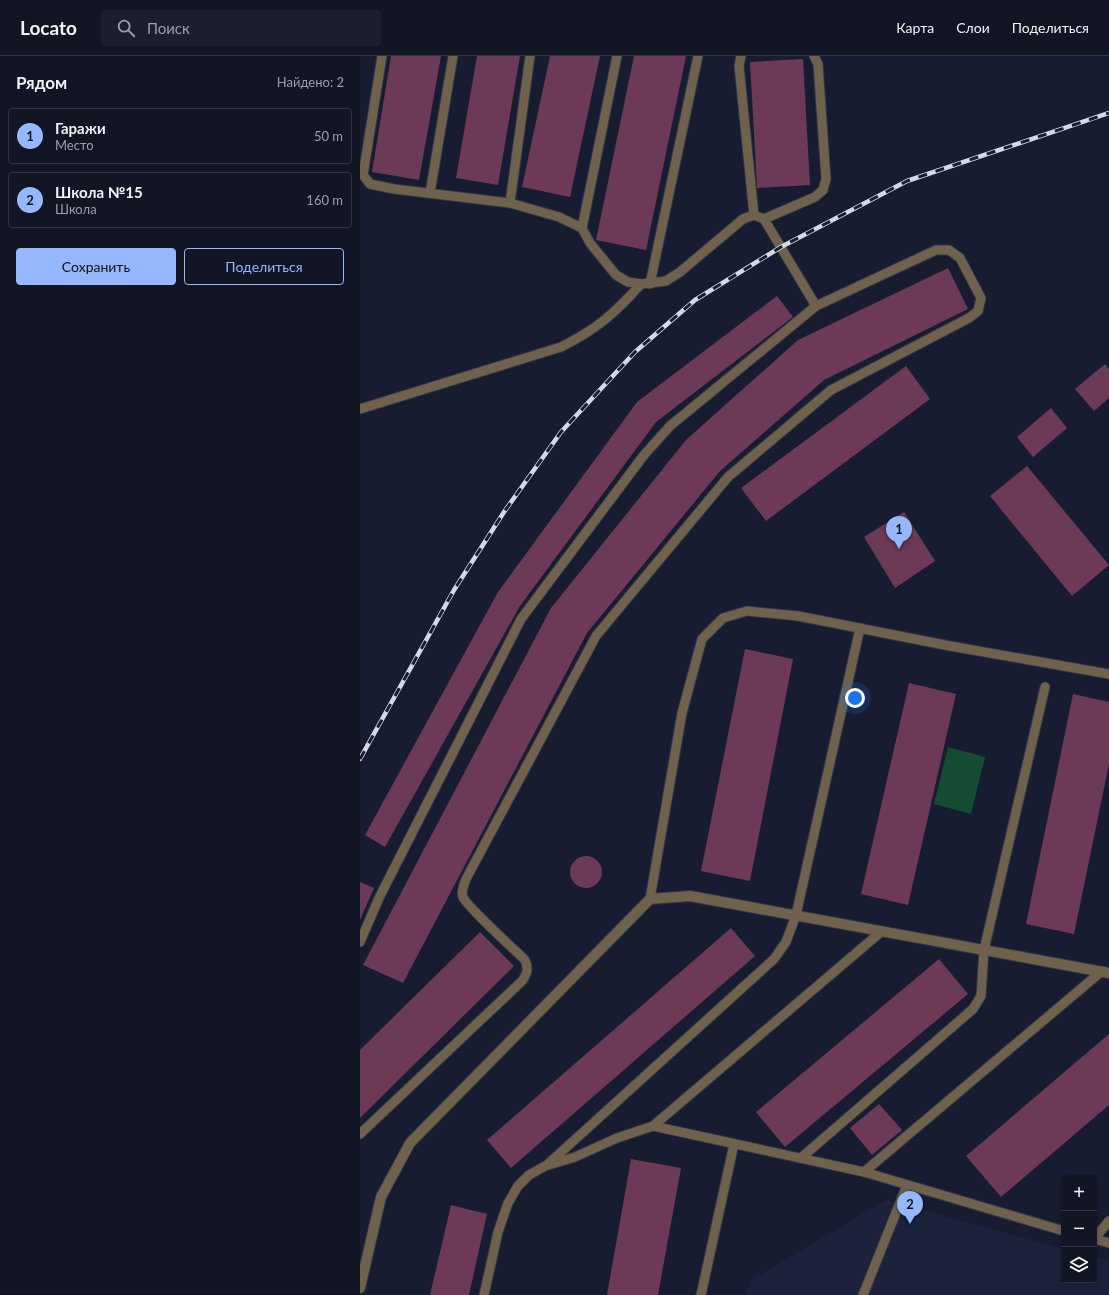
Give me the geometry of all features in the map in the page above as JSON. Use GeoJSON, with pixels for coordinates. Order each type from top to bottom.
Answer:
{"type":"FeatureCollection","features":[{"type":"Feature","properties":{"kind":"street"},"geometry":{"type":"LineString","coordinates":[[360,1288],[381,1197],[410,1143],[650,899],[690,896],[1105,972]]}},
{"type":"Feature","properties":{"kind":"lane"},"geometry":{"type":"LineString","coordinates":[[382,56],[363,176],[370,184],[394,190],[510,203],[559,217],[582,228],[590,243],[616,275],[628,282],[646,284],[666,281],[680,272],[742,219],[754,215],[764,219],[816,306]]}},
{"type":"Feature","properties":{"kind":"lane"},"geometry":{"type":"LineString","coordinates":[[430,193],[453,56]]}},
{"type":"Feature","properties":{"kind":"lane"},"geometry":{"type":"LineString","coordinates":[[510,203],[530,56]]}},
{"type":"Feature","properties":{"kind":"lane"},"geometry":{"type":"LineString","coordinates":[[582,228],[617,56]]}},
{"type":"Feature","properties":{"kind":"lane"},"geometry":{"type":"LineString","coordinates":[[360,409],[561,347],[582,337],[608,319],[646,284],[698,56]]}},
{"type":"Feature","properties":{"kind":"lane"},"geometry":{"type":"LineString","coordinates":[[741,56],[740,66],[754,215]]}},
{"type":"Feature","properties":{"kind":"lane"},"geometry":{"type":"LineString","coordinates":[[764,219],[815,197],[823,190],[826,180],[818,64],[814,56]]}},
{"type":"Feature","properties":{"kind":"lane"},"geometry":{"type":"LineString","coordinates":[[360,942],[379,898],[521,619],[644,455],[670,426],[816,306],[936,250],[949,250],[960,258],[980,298],[978,311],[970,318],[831,390],[728,477],[596,636],[466,878],[462,889],[463,898],[525,960],[528,966],[527,974],[522,981],[360,1134]]}},
{"type":"Feature","properties":{"kind":"lane"},"geometry":{"type":"LineString","coordinates":[[650,899],[682,712],[702,639],[723,618],[747,611],[798,616],[950,646],[1109,674]]}},
{"type":"Feature","properties":{"kind":"lane"},"geometry":{"type":"LineString","coordinates":[[545,1166],[774,959],[786,942],[796,915],[860,628]]}},
{"type":"Feature","properties":{"kind":"lane"},"geometry":{"type":"LineString","coordinates":[[801,1158],[973,1009],[981,996],[984,950],[1045,687]]}},
{"type":"Feature","properties":{"kind":"lane"},"geometry":{"type":"LineString","coordinates":[[484,1295],[498,1232],[508,1203],[518,1186],[529,1175],[545,1166],[575,1157],[617,1138],[653,1126],[882,931]]}},
{"type":"Feature","properties":{"kind":"lane"},"geometry":{"type":"LineString","coordinates":[[864,1172],[1105,972]]}},
{"type":"Feature","properties":{"kind":"lane"},"geometry":{"type":"LineString","coordinates":[[653,1126],[864,1172],[1061,1229]]}},
{"type":"Feature","properties":{"kind":"lane"},"geometry":{"type":"LineString","coordinates":[[701,1295],[734,1144]]}},
{"type":"Feature","properties":{"kind":"lane"},"geometry":{"type":"LineString","coordinates":[[863,1295],[907,1185]]}},
{"type":"Feature","properties":{"kind":"lane"},"geometry":{"type":"LineString","coordinates":[[1097,1235],[1109,1221]]}},
{"type":"Feature","properties":{"kind":"lane"},"geometry":{"type":"LineString","coordinates":[[1097,1240],[1109,1243]]}},
{"type":"Feature","properties":{"kind":"shaded area"},"geometry":{"type":"Polygon","coordinates":[[[886,1200],[1061,1248],[1061,1283],[1097,1283],[1097,1258],[1109,1261],[1109,1295],[746,1295],[751,1280],[886,1200]]]}},
{"type":"Feature","properties":{"kind":"green space"},"geometry":{"type":"Polygon","coordinates":[[[948,747],[985,757],[971,814],[934,804],[948,747]]]}},
{"type":"Feature","properties":{"kind":"building"},"geometry":{"type":"Polygon","coordinates":[[[391,56],[441,56],[419,180],[372,172],[391,56]]]}},
{"type":"Feature","properties":{"kind":"building"},"geometry":{"type":"Polygon","coordinates":[[[477,56],[520,56],[498,185],[456,178],[477,56]]]}},
{"type":"Feature","properties":{"kind":"building"},"geometry":{"type":"Polygon","coordinates":[[[550,56],[600,56],[570,197],[522,187],[550,56]]]}},
{"type":"Feature","properties":{"kind":"building"},"geometry":{"type":"Polygon","coordinates":[[[634,56],[686,56],[646,250],[596,240],[634,56]]]}},
{"type":"Feature","properties":{"kind":"building"},"geometry":{"type":"Polygon","coordinates":[[[803,59],[810,185],[757,188],[750,62],[803,59]]]}},
{"type":"Feature","properties":{"kind":"building"},"geometry":{"type":"Polygon","coordinates":[[[948,268],[968,309],[824,380],[720,471],[587,633],[403,983],[363,965],[551,608],[686,440],[798,340],[948,268]]]}},
{"type":"Feature","properties":{"kind":"building"},"geometry":{"type":"Polygon","coordinates":[[[777,296],[793,317],[656,422],[520,606],[385,847],[365,835],[498,592],[637,402],[777,296]]]}},
{"type":"Feature","properties":{"kind":"building"},"geometry":{"type":"Polygon","coordinates":[[[1105,364],[1109,369],[1109,398],[1094,411],[1075,389],[1105,364]]]}},
{"type":"Feature","properties":{"kind":"building"},"geometry":{"type":"Polygon","coordinates":[[[906,366],[930,399],[766,521],[741,488],[906,366]]]}},
{"type":"Feature","properties":{"kind":"building"},"geometry":{"type":"Polygon","coordinates":[[[1051,408],[1067,428],[1033,457],[1017,437],[1051,408]]]}},
{"type":"Feature","properties":{"kind":"building"},"geometry":{"type":"Polygon","coordinates":[[[1027,466],[1109,565],[1072,596],[990,496],[1027,466]]]}},
{"type":"Feature","properties":{"kind":"building"},"geometry":{"type":"Polygon","coordinates":[[[904,512],[935,561],[895,588],[864,537],[904,512]]]}},
{"type":"Feature","properties":{"kind":"building"},"geometry":{"type":"Polygon","coordinates":[[[745,649],[793,659],[750,881],[701,871],[745,649]]]}},
{"type":"Feature","properties":{"kind":"building"},"geometry":{"type":"Polygon","coordinates":[[[909,683],[956,694],[908,905],[861,894],[909,683]]]}},
{"type":"Feature","properties":{"kind":"building"},"geometry":{"type":"Polygon","coordinates":[[[1073,694],[1109,702],[1109,764],[1074,934],[1026,924],[1073,694]]]}},
{"type":"Feature","properties":{"kind":"building"},"geometry":{"type":"Polygon","coordinates":[[[586,856],[595,859],[599,863],[602,872],[599,881],[595,885],[586,888],[577,885],[573,881],[570,872],[573,863],[577,859],[586,856]]]}},
{"type":"Feature","properties":{"kind":"building"},"geometry":{"type":"Polygon","coordinates":[[[360,882],[374,888],[360,920],[360,882]]]}},
{"type":"Feature","properties":{"kind":"building"},"geometry":{"type":"Polygon","coordinates":[[[731,928],[755,956],[511,1168],[487,1140],[731,928]]]}},
{"type":"Feature","properties":{"kind":"building"},"geometry":{"type":"Polygon","coordinates":[[[480,932],[514,966],[360,1118],[360,1050],[480,932]]]}},
{"type":"Feature","properties":{"kind":"building"},"geometry":{"type":"Polygon","coordinates":[[[939,959],[968,994],[785,1147],[756,1112],[939,959]]]}},
{"type":"Feature","properties":{"kind":"building"},"geometry":{"type":"Polygon","coordinates":[[[1109,1034],[1109,1105],[1001,1197],[966,1156],[1109,1034]]]}},
{"type":"Feature","properties":{"kind":"building"},"geometry":{"type":"Polygon","coordinates":[[[879,1104],[902,1130],[872,1155],[850,1128],[879,1104]]]}},
{"type":"Feature","properties":{"kind":"building"},"geometry":{"type":"Polygon","coordinates":[[[631,1159],[681,1168],[658,1295],[607,1295],[631,1159]]]}},
{"type":"Feature","properties":{"kind":"building"},"geometry":{"type":"Polygon","coordinates":[[[451,1205],[487,1214],[469,1295],[430,1295],[451,1205]]]}},
{"type":"Feature","properties":{"kind":"railway"},"geometry":{"type":"LineString","coordinates":[[360,759],[454,590],[504,512],[561,432],[635,352],[695,300],[781,247],[907,181],[1109,113]]}},
{"type":"Feature","properties":{"kind":"place","name":"Гаражи"},"geometry":{"type":"Point","coordinates":[899,549]}},
{"type":"Feature","properties":{"kind":"place","name":"Школа №15"},"geometry":{"type":"Point","coordinates":[910,1224]}}]}
